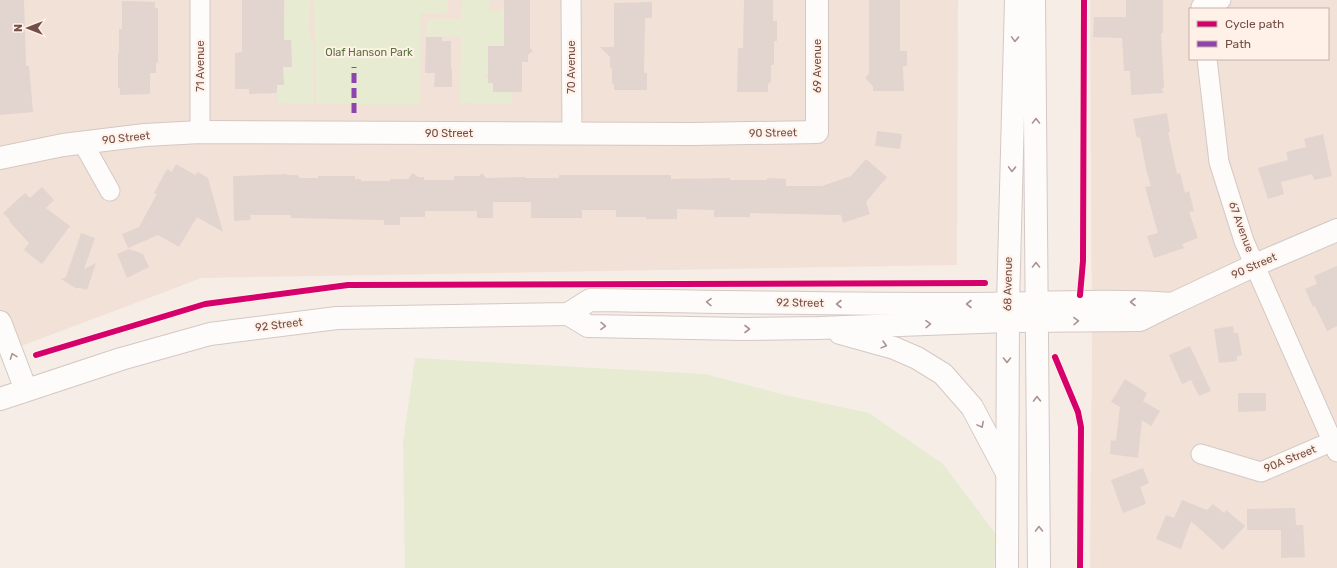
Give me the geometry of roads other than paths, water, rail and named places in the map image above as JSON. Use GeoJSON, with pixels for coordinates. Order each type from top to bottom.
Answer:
{"type":"FeatureCollection","features":[{"type":"Feature","properties":{"kind":"main road","name":"69 Avenue"},"geometry":{"type":"LineString","coordinates":[[817,0],[817,132]]}},
{"type":"Feature","properties":{"kind":"main road","name":"68 Avenue"},"geometry":{"type":"LineString","coordinates":[[1007,568],[1008,313],[1016,0]]}},
{"type":"Feature","properties":{"kind":"main road"},"geometry":{"type":"LineString","coordinates":[[1034,0],[1039,568]]}},
{"type":"Feature","properties":{"kind":"main road","name":"90 Street"},"geometry":{"type":"LineString","coordinates":[[0,158],[63,145],[145,135],[200,132],[693,134],[817,132]]}},
{"type":"Feature","properties":{"kind":"main road","name":"90 Street"},"geometry":{"type":"LineString","coordinates":[[1037,312],[1140,320],[1255,265],[1337,230]]}},
{"type":"Feature","properties":{"kind":"main road","name":"92 Street"},"geometry":{"type":"LineString","coordinates":[[0,399],[121,360],[210,334],[337,318],[568,314],[590,300],[833,304],[1008,313]]}},
{"type":"Feature","properties":{"kind":"main road","name":"92 Street"},"geometry":{"type":"LineString","coordinates":[[568,314],[588,326],[743,329],[819,328],[1037,312]]}},
{"type":"Feature","properties":{"kind":"main road"},"geometry":{"type":"LineString","coordinates":[[0,322],[26,390]]}},
{"type":"Feature","properties":{"kind":"main road"},"geometry":{"type":"LineString","coordinates":[[819,328],[894,348],[917,358],[943,374],[972,407],[1007,474]]}},
{"type":"Feature","properties":{"kind":"street","name":"71 Avenue"},"geometry":{"type":"LineString","coordinates":[[200,0],[200,132]]}},
{"type":"Feature","properties":{"kind":"street","name":"70 Avenue"},"geometry":{"type":"LineString","coordinates":[[571,0],[572,133]]}},
{"type":"Feature","properties":{"kind":"street"},"geometry":{"type":"LineString","coordinates":[[1201,5],[1221,0]]}},
{"type":"Feature","properties":{"kind":"street","name":"67 Avenue"},"geometry":{"type":"LineString","coordinates":[[1207,60],[1219,162],[1244,241],[1335,446]]}},
{"type":"Feature","properties":{"kind":"street","name":"90 Street"},"geometry":{"type":"LineString","coordinates":[[83,143],[110,191]]}},
{"type":"Feature","properties":{"kind":"street","name":"90A Street"},"geometry":{"type":"LineString","coordinates":[[1201,454],[1261,472],[1335,446]]}},
{"type":"Feature","properties":{"kind":"park label","name":"Olaf Hanson Park"},"geometry":{"type":"Point","coordinates":[369,52]}}]}
